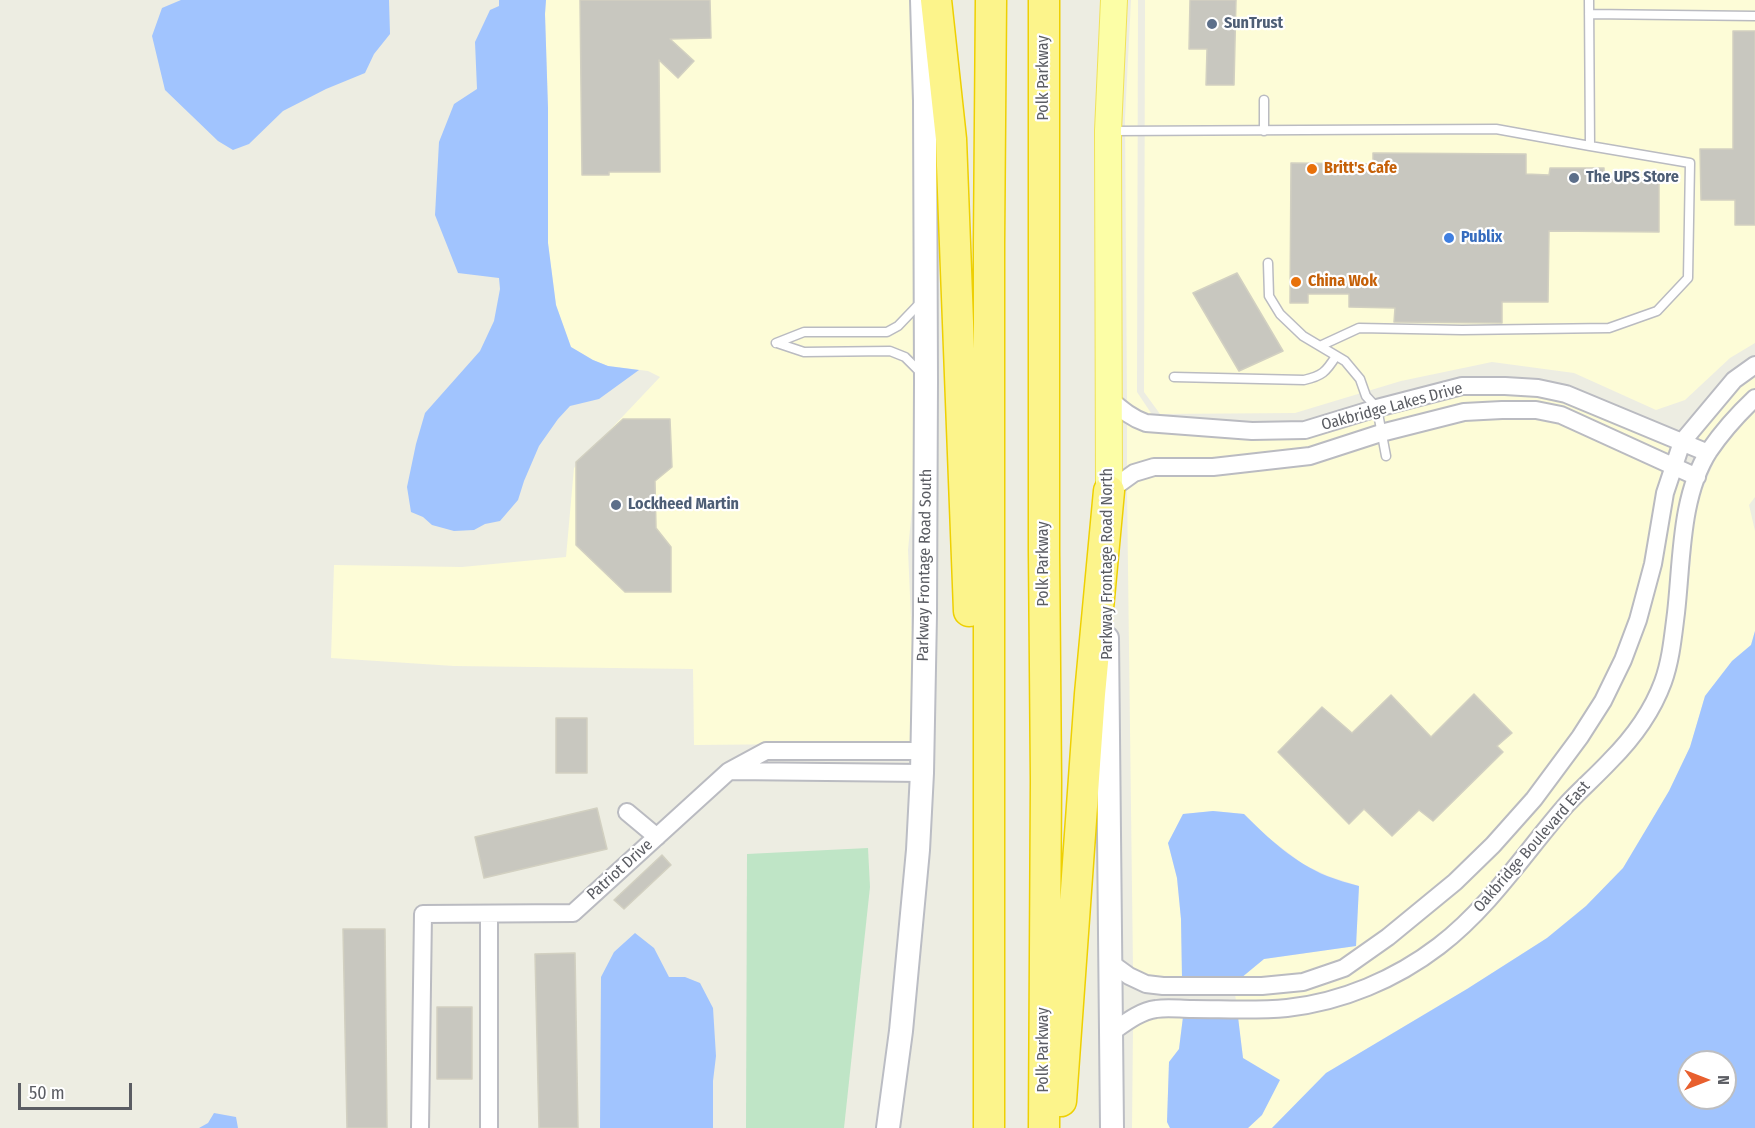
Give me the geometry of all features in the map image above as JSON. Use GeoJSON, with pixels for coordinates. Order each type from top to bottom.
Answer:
{"type":"FeatureCollection","features":[{"type":"Feature","properties":{"kind":"highway"},"geometry":{"type":"LineString","coordinates":[[936,0],[951,139],[978,873],[988,1022]]}},
{"type":"Feature","properties":{"kind":"highway"},"geometry":{"type":"LineString","coordinates":[[989,1128],[991,0]]}},
{"type":"Feature","properties":{"kind":"highway","name":"Polk Parkway"},"geometry":{"type":"LineString","coordinates":[[1044,0],[1046,781],[1044,1128]]}},
{"type":"Feature","properties":{"kind":"highway"},"geometry":{"type":"LineString","coordinates":[[1059,1128],[1090,694],[1109,491]]}},
{"type":"Feature","properties":{"kind":"main road","name":"Parkway Frontage Road South"},"geometry":{"type":"LineString","coordinates":[[888,1128],[901,1031],[918,850],[923,751],[927,382],[922,0]]}},
{"type":"Feature","properties":{"kind":"main road","name":"Parkway Frontage Road North"},"geometry":{"type":"LineString","coordinates":[[1112,1128],[1107,624],[1108,131],[1114,0]]}},
{"type":"Feature","properties":{"kind":"street","name":"Oakbridge Boulevard East"},"geometry":{"type":"LineString","coordinates":[[1112,963],[1129,976],[1146,984],[1262,986],[1303,982],[1344,968],[1388,937],[1455,882],[1534,799],[1603,701],[1623,660],[1638,620],[1653,564],[1664,496],[1682,442],[1734,380],[1755,365]]}},
{"type":"Feature","properties":{"kind":"street","name":"Oakbridge Lakes Drive"},"geometry":{"type":"LineString","coordinates":[[1108,398],[1125,412],[1146,423],[1252,431],[1305,430],[1462,386],[1538,388],[1566,394],[1708,453]]}},
{"type":"Feature","properties":{"kind":"street","name":"Oakbridge Boulevard East"},"geometry":{"type":"LineString","coordinates":[[1112,1032],[1136,1016],[1155,1009],[1287,1008],[1319,1003],[1355,992],[1406,968],[1437,947],[1479,909],[1568,803],[1626,744],[1641,725],[1653,704],[1670,659],[1689,498],[1708,453],[1734,419],[1755,398]]}},
{"type":"Feature","properties":{"kind":"street","name":"Oakbridge Lakes Drive"},"geometry":{"type":"LineString","coordinates":[[1109,491],[1134,473],[1154,467],[1213,467],[1310,456],[1381,433],[1464,412],[1536,410],[1561,415],[1697,477]]}},
{"type":"Feature","properties":{"kind":"street","name":"Patriot Drive"},"geometry":{"type":"LineString","coordinates":[[420,1128],[423,914],[573,913],[729,771],[766,751],[923,751]]}},
{"type":"Feature","properties":{"kind":"street"},"geometry":{"type":"LineString","coordinates":[[729,771],[922,773]]}},
{"type":"Feature","properties":{"kind":"street"},"geometry":{"type":"LineString","coordinates":[[627,812],[657,837]]}},
{"type":"Feature","properties":{"kind":"street"},"geometry":{"type":"LineString","coordinates":[[489,914],[489,1128]]}},
{"type":"Feature","properties":{"kind":"lane"},"geometry":{"type":"LineString","coordinates":[[1589,0],[1590,146]]}},
{"type":"Feature","properties":{"kind":"lane"},"geometry":{"type":"LineString","coordinates":[[1589,14],[1755,16]]}},
{"type":"Feature","properties":{"kind":"lane"},"geometry":{"type":"LineString","coordinates":[[1264,100],[1264,131]]}},
{"type":"Feature","properties":{"kind":"lane"},"geometry":{"type":"LineString","coordinates":[[1108,131],[1496,129],[1690,163],[1688,278],[1657,311],[1609,328],[1462,330],[1359,328],[1320,346]]}},
{"type":"Feature","properties":{"kind":"lane"},"geometry":{"type":"LineString","coordinates":[[1268,263],[1269,296],[1280,314],[1303,336],[1345,362],[1360,379],[1366,396],[1377,408],[1386,456]]}},
{"type":"Feature","properties":{"kind":"lane"},"geometry":{"type":"LineString","coordinates":[[926,296],[898,326],[887,332],[804,332],[776,343],[804,352],[890,351],[905,357],[918,368],[927,382]]}},
{"type":"Feature","properties":{"kind":"lane"},"geometry":{"type":"LineString","coordinates":[[1174,377],[1304,380],[1326,372],[1336,356]]}},
{"type":"Feature","properties":{"kind":"shaded area"},"geometry":{"type":"Polygon","coordinates":[[[546,0],[910,0],[915,47],[917,186],[913,348],[917,348],[917,457],[908,550],[915,711],[914,743],[694,745],[693,669],[454,666],[331,658],[334,565],[462,567],[566,557],[574,468],[660,377],[648,371],[608,366],[571,347],[556,305],[548,243],[546,0]]]}},
{"type":"Feature","properties":{"kind":"shaded area"},"geometry":{"type":"Polygon","coordinates":[[[1131,0],[1138,0],[1137,392],[1153,416],[1142,413],[1127,403],[1125,118],[1131,0]]]}},
{"type":"Feature","properties":{"kind":"shaded area"},"geometry":{"type":"Polygon","coordinates":[[[1145,0],[1755,0],[1755,343],[1730,358],[1685,400],[1656,410],[1574,373],[1492,362],[1401,381],[1295,413],[1160,414],[1144,392],[1145,0]]]}},
{"type":"Feature","properties":{"kind":"shaded area"},"geometry":{"type":"Polygon","coordinates":[[[1755,375],[1755,388],[1727,414],[1705,443],[1695,439],[1740,386],[1755,375]]]}},
{"type":"Feature","properties":{"kind":"shaded area"},"geometry":{"type":"Polygon","coordinates":[[[1464,394],[1537,396],[1563,401],[1671,446],[1668,455],[1563,407],[1536,402],[1502,402],[1461,404],[1308,449],[1127,468],[1127,423],[1145,431],[1167,433],[1305,437],[1464,394]]]}},
{"type":"Feature","properties":{"kind":"shaded area"},"geometry":{"type":"Polygon","coordinates":[[[1755,410],[1755,497],[1749,505],[1755,531],[1755,631],[1751,645],[1732,661],[1705,696],[1690,747],[1669,791],[1623,868],[1586,906],[1547,938],[1467,989],[1326,1073],[1272,1128],[1248,1128],[1262,1115],[1243,1058],[1238,1017],[1288,1015],[1322,1010],[1358,1000],[1410,975],[1443,953],[1487,914],[1575,808],[1617,766],[1648,729],[1661,708],[1678,661],[1698,500],[1716,457],[1741,424],[1755,410]]]}},
{"type":"Feature","properties":{"kind":"shaded area"},"geometry":{"type":"Polygon","coordinates":[[[1535,418],[1558,423],[1662,470],[1656,492],[1645,563],[1630,618],[1595,697],[1572,733],[1527,795],[1449,876],[1382,931],[1339,961],[1301,975],[1241,978],[1264,959],[1356,946],[1359,886],[1328,876],[1303,864],[1266,836],[1244,814],[1214,811],[1183,814],[1168,843],[1177,878],[1181,919],[1182,978],[1148,976],[1133,969],[1127,488],[1139,480],[1155,475],[1214,475],[1312,464],[1384,440],[1466,419],[1535,418]]]}},
{"type":"Feature","properties":{"kind":"shaded area"},"geometry":{"type":"Polygon","coordinates":[[[1679,478],[1687,481],[1680,497],[1675,529],[1661,658],[1645,701],[1619,739],[1561,798],[1473,904],[1432,941],[1401,962],[1352,985],[1286,1000],[1236,1001],[1235,994],[1304,990],[1349,975],[1394,943],[1461,888],[1540,804],[1588,741],[1611,704],[1631,663],[1647,622],[1662,566],[1673,494],[1679,478]]]}},
{"type":"Feature","properties":{"kind":"shaded area"},"geometry":{"type":"Polygon","coordinates":[[[868,848],[870,887],[844,1128],[746,1128],[747,854],[868,848]]]}},
{"type":"Feature","properties":{"kind":"shaded area"},"geometry":{"type":"Polygon","coordinates":[[[1157,1017],[1183,1017],[1179,1049],[1169,1062],[1167,1122],[1170,1128],[1132,1128],[1133,1028],[1157,1017]]]}},
{"type":"Feature","properties":{"kind":"water"},"geometry":{"type":"Polygon","coordinates":[[[181,0],[389,0],[390,34],[374,54],[365,73],[326,89],[283,111],[249,144],[233,150],[218,141],[165,90],[152,36],[162,8],[181,0]]]}},
{"type":"Feature","properties":{"kind":"water"},"geometry":{"type":"Polygon","coordinates":[[[499,0],[546,0],[548,243],[556,305],[571,347],[608,366],[639,370],[599,399],[570,406],[558,419],[539,446],[518,500],[500,521],[485,524],[474,530],[454,531],[432,525],[423,517],[411,512],[407,487],[425,413],[480,351],[494,321],[500,289],[499,278],[458,273],[435,215],[439,142],[454,104],[477,89],[475,42],[490,10],[499,6],[499,0]]]}},
{"type":"Feature","properties":{"kind":"water"},"geometry":{"type":"Polygon","coordinates":[[[1755,631],[1755,1128],[1272,1128],[1326,1073],[1467,989],[1547,938],[1586,906],[1623,868],[1669,791],[1690,747],[1705,696],[1732,661],[1751,645],[1755,631]]]}},
{"type":"Feature","properties":{"kind":"water"},"geometry":{"type":"Polygon","coordinates":[[[1213,811],[1244,814],[1272,841],[1315,871],[1359,886],[1356,946],[1264,959],[1241,978],[1182,978],[1181,919],[1177,878],[1168,843],[1183,814],[1213,811]]]}},
{"type":"Feature","properties":{"kind":"water"},"geometry":{"type":"Polygon","coordinates":[[[635,933],[654,948],[669,977],[685,977],[700,983],[713,1008],[716,1056],[713,1081],[713,1128],[600,1128],[601,977],[614,952],[635,933]]]}},
{"type":"Feature","properties":{"kind":"water"},"geometry":{"type":"Polygon","coordinates":[[[1183,1017],[1238,1017],[1243,1058],[1280,1080],[1262,1115],[1248,1128],[1170,1128],[1167,1122],[1169,1062],[1179,1049],[1183,1017]]]}},
{"type":"Feature","properties":{"kind":"water"},"geometry":{"type":"Polygon","coordinates":[[[214,1113],[236,1117],[238,1128],[199,1128],[208,1123],[214,1113]]]}},
{"type":"Feature","properties":{"kind":"building"},"geometry":{"type":"Polygon","coordinates":[[[580,0],[710,0],[711,38],[670,39],[694,61],[678,78],[659,60],[660,172],[609,172],[609,175],[582,175],[580,0]]]}},
{"type":"Feature","properties":{"kind":"building","name":"SunTrust"},"geometry":{"type":"Polygon","coordinates":[[[1190,0],[1236,0],[1234,85],[1206,85],[1207,49],[1189,49],[1190,0]]]}},
{"type":"Feature","properties":{"kind":"building"},"geometry":{"type":"Polygon","coordinates":[[[1733,31],[1755,31],[1755,225],[1735,225],[1735,200],[1701,200],[1700,149],[1733,149],[1733,31]]]}},
{"type":"Feature","properties":{"kind":"building","name":"Publix"},"geometry":{"type":"Polygon","coordinates":[[[1373,153],[1526,154],[1526,174],[1549,175],[1550,168],[1604,168],[1604,178],[1659,178],[1659,232],[1549,231],[1548,302],[1502,302],[1502,323],[1394,322],[1395,308],[1349,307],[1349,294],[1308,294],[1308,303],[1290,303],[1291,163],[1373,164],[1373,153]]]}},
{"type":"Feature","properties":{"kind":"building"},"geometry":{"type":"Polygon","coordinates":[[[1237,273],[1283,351],[1239,371],[1193,293],[1237,273]]]}},
{"type":"Feature","properties":{"kind":"building","name":"Lockheed Martin"},"geometry":{"type":"Polygon","coordinates":[[[623,419],[670,419],[672,467],[655,481],[656,528],[671,547],[671,592],[625,592],[576,545],[576,462],[623,419]]]}},
{"type":"Feature","properties":{"kind":"building"},"geometry":{"type":"Polygon","coordinates":[[[1474,694],[1512,733],[1497,746],[1503,752],[1433,821],[1419,810],[1392,836],[1364,809],[1349,824],[1278,752],[1322,707],[1352,733],[1391,695],[1431,737],[1474,694]]]}},
{"type":"Feature","properties":{"kind":"building"},"geometry":{"type":"Polygon","coordinates":[[[556,718],[587,718],[587,773],[556,773],[556,718]]]}},
{"type":"Feature","properties":{"kind":"building"},"geometry":{"type":"Polygon","coordinates":[[[597,808],[607,849],[484,878],[475,837],[597,808]]]}},
{"type":"Feature","properties":{"kind":"building"},"geometry":{"type":"Polygon","coordinates":[[[662,855],[671,865],[624,909],[614,900],[662,855]]]}},
{"type":"Feature","properties":{"kind":"building"},"geometry":{"type":"Polygon","coordinates":[[[343,929],[385,929],[387,1128],[347,1128],[343,929]]]}},
{"type":"Feature","properties":{"kind":"building"},"geometry":{"type":"Polygon","coordinates":[[[575,953],[578,1128],[539,1128],[535,954],[575,953]]]}},
{"type":"Feature","properties":{"kind":"building"},"geometry":{"type":"Polygon","coordinates":[[[437,1007],[472,1007],[472,1079],[437,1079],[437,1007]]]}},
{"type":"Feature","properties":{"kind":"place","name":"SunTrust"},"geometry":{"type":"Point","coordinates":[1212,24]}},
{"type":"Feature","properties":{"kind":"place","name":"Britt's Cafe"},"geometry":{"type":"Point","coordinates":[1312,169]}},
{"type":"Feature","properties":{"kind":"place","name":"The UPS Store"},"geometry":{"type":"Point","coordinates":[1574,178]}},
{"type":"Feature","properties":{"kind":"place","name":"Publix"},"geometry":{"type":"Point","coordinates":[1449,238]}},
{"type":"Feature","properties":{"kind":"place","name":"China Wok"},"geometry":{"type":"Point","coordinates":[1296,282]}},
{"type":"Feature","properties":{"kind":"place","name":"Lockheed Martin"},"geometry":{"type":"Point","coordinates":[616,505]}}]}
